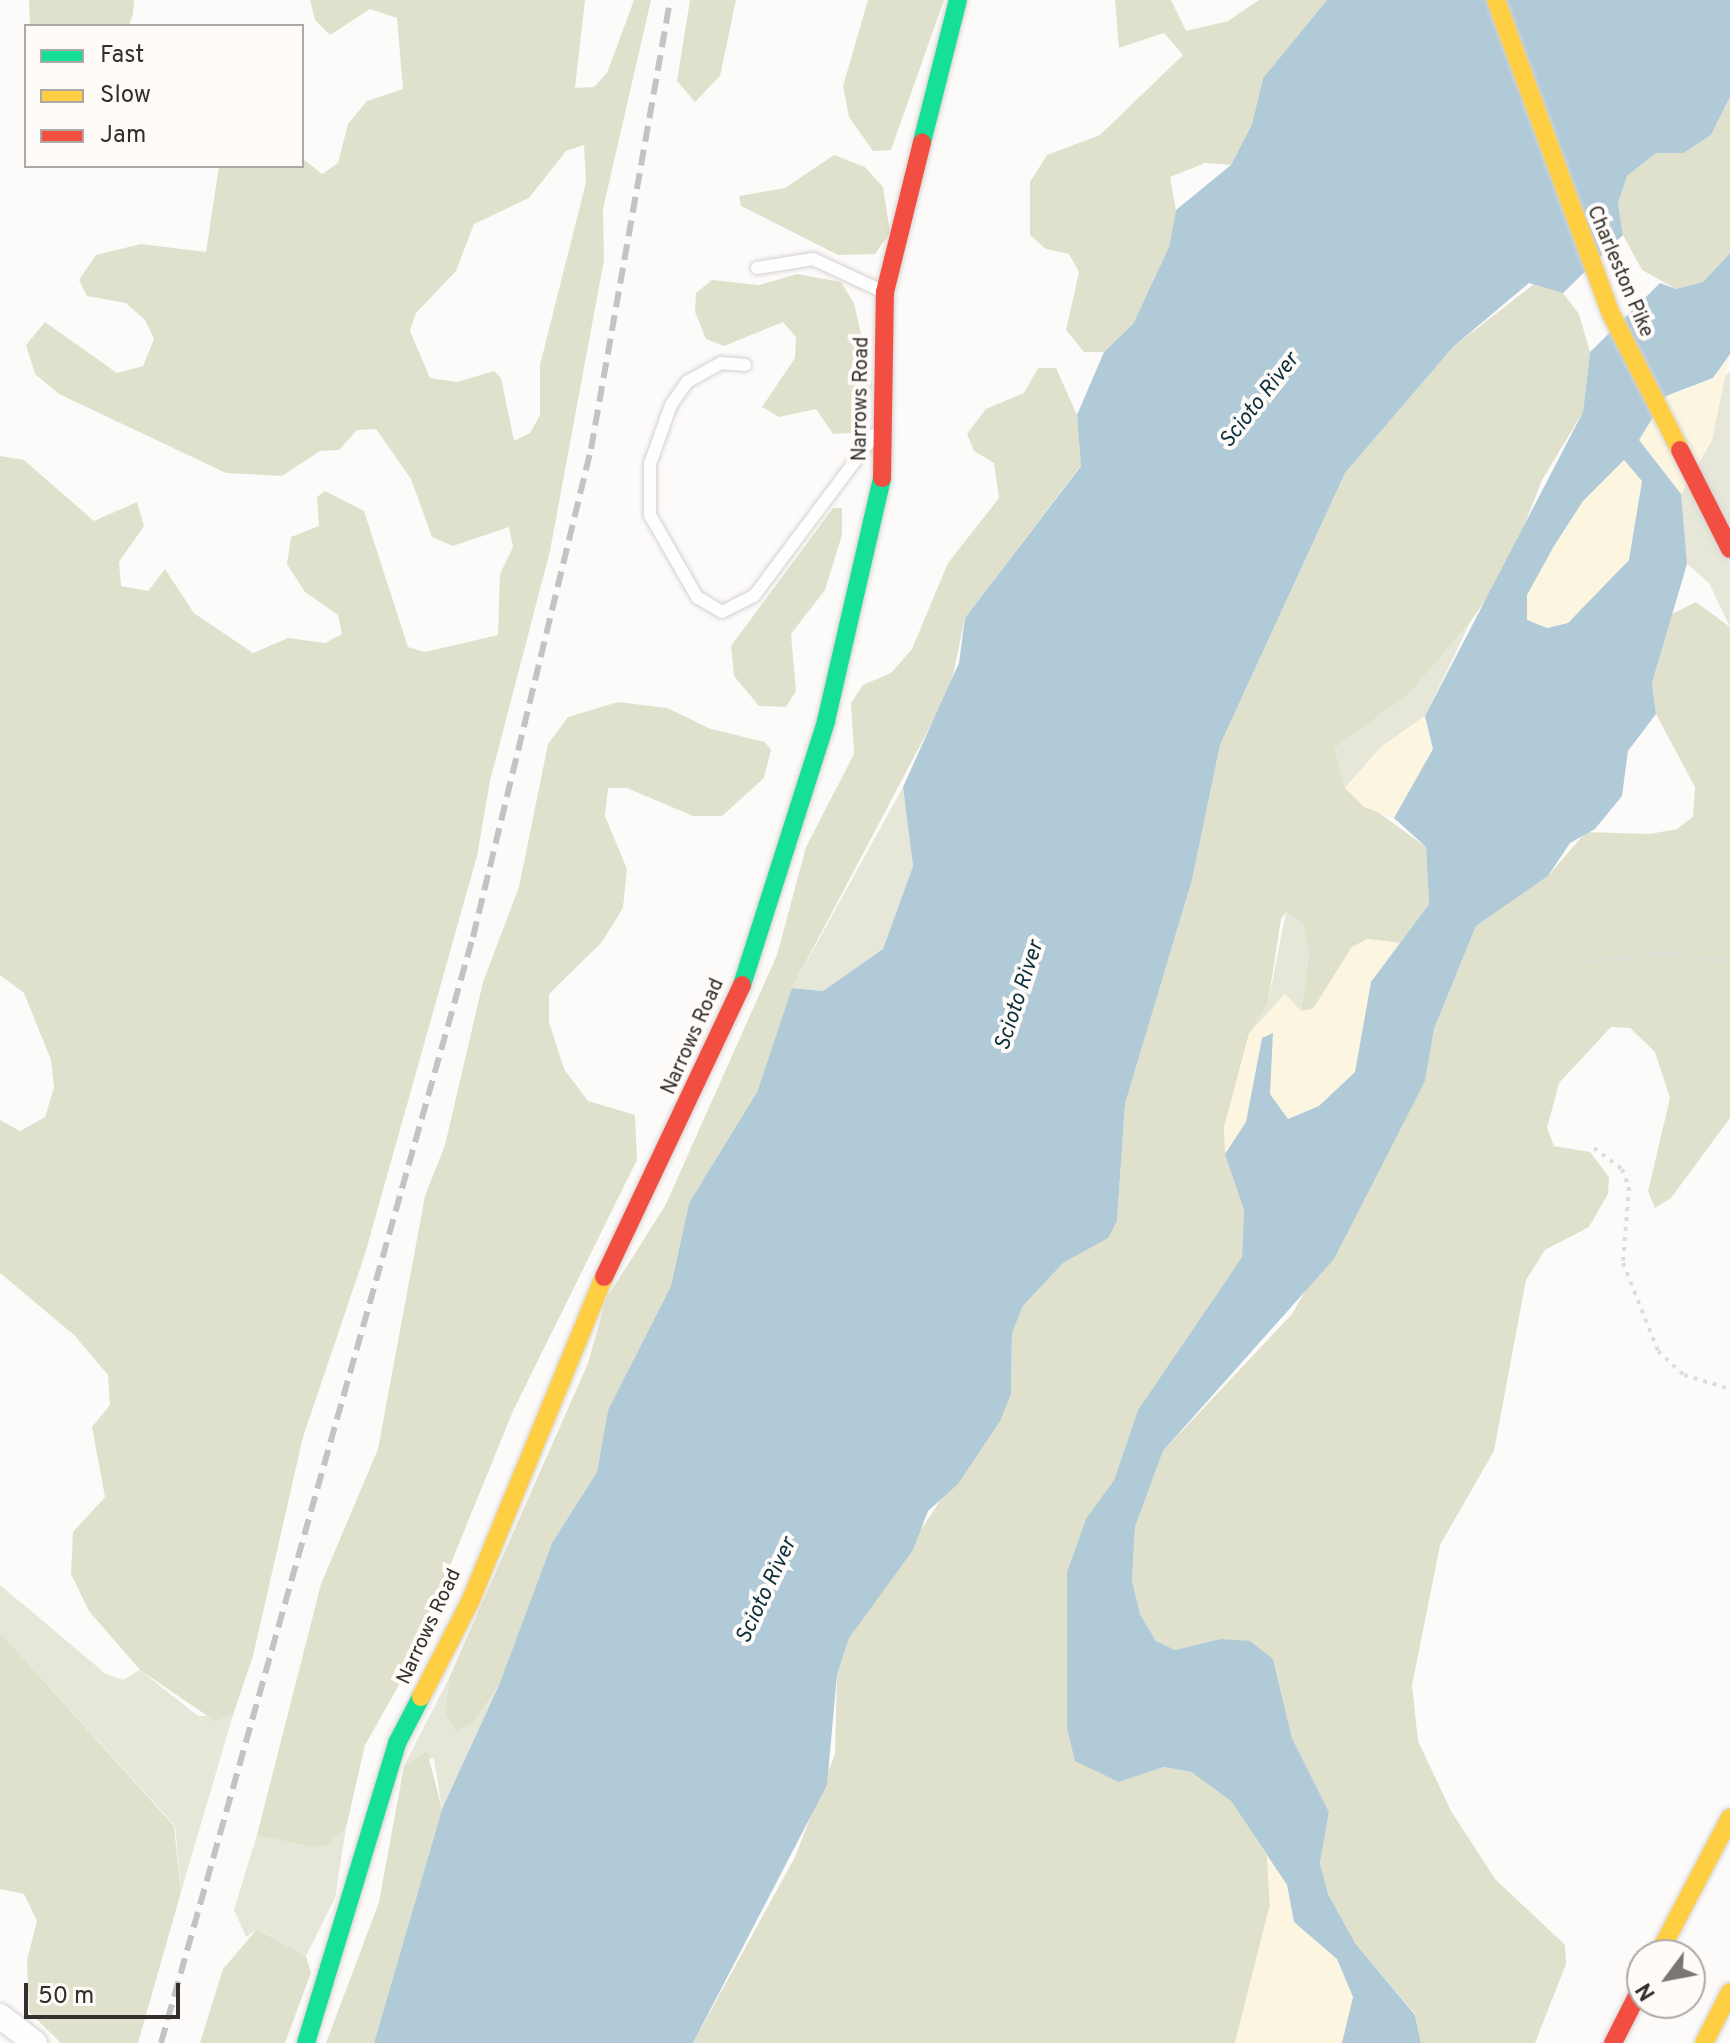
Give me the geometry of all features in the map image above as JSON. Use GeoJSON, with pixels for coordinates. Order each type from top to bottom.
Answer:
{"type":"FeatureCollection","features":[{"type":"Feature","properties":{"kind":"main road","name":"Narrows Road"},"geometry":{"type":"LineString","coordinates":[[306,2043],[397,1743],[470,1602],[644,1181],[734,1009],[826,721],[883,472],[887,419],[885,292],[958,0]]}},
{"type":"Feature","properties":{"kind":"main road","name":"Charleston Pike"},"geometry":{"type":"LineString","coordinates":[[1496,0],[1610,312],[1730,549]]}},
{"type":"Feature","properties":{"kind":"main road"},"geometry":{"type":"LineString","coordinates":[[1667,1939],[1730,1818]]}},
{"type":"Feature","properties":{"kind":"main road"},"geometry":{"type":"LineString","coordinates":[[1671,1939],[1730,1857]]}},
{"type":"Feature","properties":{"kind":"main road"},"geometry":{"type":"LineString","coordinates":[[1704,2043],[1730,1992]]}},
{"type":"Feature","properties":{"kind":"main road"},"geometry":{"type":"LineString","coordinates":[[1613,2043],[1626,2017]]}},
{"type":"Feature","properties":{"kind":"street"},"geometry":{"type":"LineString","coordinates":[[0,2016],[35,2043]]}},
{"type":"Feature","properties":{"kind":"lane"},"geometry":{"type":"LineString","coordinates":[[757,268],[813,259],[885,292]]}},
{"type":"Feature","properties":{"kind":"lane"},"geometry":{"type":"LineString","coordinates":[[745,365],[721,363],[687,382],[671,405],[650,464],[650,515],[697,597],[722,612],[754,596],[887,419]]}},
{"type":"Feature","properties":{"kind":"path"},"geometry":{"type":"LineString","coordinates":[[1578,962],[1664,953],[1730,961]]}},
{"type":"Feature","properties":{"kind":"path"},"geometry":{"type":"LineString","coordinates":[[1594,1148],[1622,1169],[1629,1187],[1623,1263],[1658,1351],[1684,1375],[1730,1389]]}},
{"type":"Feature","properties":{"kind":"shaded area"},"geometry":{"type":"Polygon","coordinates":[[[1730,372],[1730,627],[1709,583],[1687,564],[1680,533],[1681,494],[1712,440],[1720,379],[1730,372]]]}},
{"type":"Feature","properties":{"kind":"shaded area"},"geometry":{"type":"Polygon","coordinates":[[[1471,621],[1425,716],[1381,747],[1345,788],[1335,748],[1410,693],[1471,621]]]}},
{"type":"Feature","properties":{"kind":"shaded area"},"geometry":{"type":"Polygon","coordinates":[[[903,787],[913,866],[883,949],[823,991],[792,988],[903,787]]]}},
{"type":"Feature","properties":{"kind":"shaded area"},"geometry":{"type":"Polygon","coordinates":[[[1286,912],[1303,923],[1309,954],[1301,1011],[1285,994],[1249,1034],[1268,1003],[1286,912]]]}},
{"type":"Feature","properties":{"kind":"shaded area"},"geometry":{"type":"Polygon","coordinates":[[[0,1585],[106,1674],[123,1680],[140,1670],[198,1716],[233,1715],[181,1892],[175,1826],[0,1632],[0,1585]]]}},
{"type":"Feature","properties":{"kind":"shaded area"},"geometry":{"type":"Polygon","coordinates":[[[449,1678],[445,1715],[473,1723],[499,1685],[442,1809],[434,1758],[404,1766],[449,1678]]]}},
{"type":"Feature","properties":{"kind":"shaded area"},"geometry":{"type":"Polygon","coordinates":[[[346,1828],[335,1898],[306,1956],[258,1929],[246,1937],[234,1910],[257,1835],[309,1847],[327,1844],[346,1828]]]}},
{"type":"Feature","properties":{"kind":"green space"},"geometry":{"type":"Polygon","coordinates":[[[29,0],[134,0],[130,24],[30,24],[29,0]]]}},
{"type":"Feature","properties":{"kind":"green space"},"geometry":{"type":"Polygon","coordinates":[[[310,0],[585,0],[575,88],[594,87],[607,73],[634,0],[651,0],[603,209],[604,260],[550,551],[490,781],[477,856],[365,1254],[303,1437],[253,1656],[233,1715],[215,1721],[140,1670],[89,1611],[71,1574],[73,1532],[105,1497],[92,1427],[110,1405],[108,1375],[74,1335],[0,1273],[0,1120],[20,1131],[45,1117],[54,1088],[51,1060],[24,993],[0,975],[0,456],[24,460],[94,521],[137,502],[144,526],[119,562],[121,586],[148,591],[165,569],[194,613],[253,653],[288,638],[325,643],[342,634],[338,615],[305,592],[287,564],[291,537],[319,526],[317,497],[325,491],[364,511],[408,647],[425,652],[498,635],[500,574],[513,547],[509,527],[453,546],[432,537],[411,479],[376,429],[357,430],[339,450],[320,451],[282,476],[226,473],[59,394],[35,374],[26,345],[45,322],[117,373],[143,366],[154,339],[145,320],[126,303],[87,296],[79,280],[96,255],[141,244],[206,252],[219,168],[304,168],[304,160],[322,174],[338,163],[348,124],[367,101],[403,89],[397,18],[370,9],[330,35],[315,20],[310,0]],[[584,145],[566,151],[529,198],[474,224],[456,271],[416,313],[410,331],[430,378],[457,382],[494,371],[501,378],[514,441],[530,433],[540,415],[540,365],[586,182],[584,145]]]}},
{"type":"Feature","properties":{"kind":"green space"},"geometry":{"type":"Polygon","coordinates":[[[690,0],[736,0],[720,76],[695,102],[677,81],[690,0]]]}},
{"type":"Feature","properties":{"kind":"green space"},"geometry":{"type":"Polygon","coordinates":[[[868,0],[944,0],[891,150],[873,151],[849,117],[843,86],[868,0]]]}},
{"type":"Feature","properties":{"kind":"green space"},"geometry":{"type":"Polygon","coordinates":[[[1115,0],[1171,0],[1186,31],[1228,21],[1259,0],[1327,0],[1263,78],[1252,124],[1231,165],[1205,163],[1170,177],[1176,210],[1169,247],[1133,324],[1104,352],[1084,352],[1066,330],[1079,272],[1069,254],[1046,249],[1030,235],[1030,182],[1047,155],[1100,135],[1183,55],[1164,33],[1119,48],[1115,0]]]}},
{"type":"Feature","properties":{"kind":"green space"},"geometry":{"type":"Polygon","coordinates":[[[1730,97],[1730,253],[1703,282],[1676,289],[1642,270],[1623,235],[1618,204],[1627,176],[1656,153],[1684,153],[1711,135],[1730,97]]]}},
{"type":"Feature","properties":{"kind":"green space"},"geometry":{"type":"Polygon","coordinates":[[[834,155],[865,167],[883,187],[890,233],[875,254],[838,255],[741,206],[739,196],[785,188],[834,155]]]}},
{"type":"Feature","properties":{"kind":"green space"},"geometry":{"type":"Polygon","coordinates":[[[797,274],[841,282],[854,303],[872,384],[869,411],[852,433],[833,434],[816,409],[779,417],[762,407],[795,358],[796,337],[783,322],[724,346],[706,339],[695,312],[696,293],[712,280],[759,285],[797,274]]]}},
{"type":"Feature","properties":{"kind":"green space"},"geometry":{"type":"Polygon","coordinates":[[[1539,280],[1563,293],[1579,314],[1590,352],[1583,412],[1542,480],[1508,567],[1471,621],[1410,693],[1335,748],[1345,788],[1426,847],[1429,904],[1400,943],[1367,939],[1351,948],[1329,990],[1313,1009],[1301,1011],[1309,954],[1303,923],[1286,912],[1281,919],[1268,1003],[1249,1034],[1224,1128],[1244,1210],[1242,1257],[1138,1410],[1114,1480],[1086,1520],[1067,1572],[1072,1643],[1119,1782],[1164,1767],[1191,1772],[1231,1801],[1267,1856],[1270,1905],[1235,2043],[693,2043],[795,1857],[835,1754],[837,1675],[849,1638],[1011,1394],[1012,1333],[1023,1306],[1063,1263],[1107,1238],[1117,1221],[1125,1104],[1192,880],[1220,745],[1345,473],[1453,347],[1539,280]]]}},
{"type":"Feature","properties":{"kind":"green space"},"geometry":{"type":"Polygon","coordinates":[[[1038,368],[1056,368],[1077,415],[1081,465],[965,618],[950,689],[792,988],[757,1092],[689,1203],[671,1286],[608,1410],[597,1472],[552,1543],[499,1685],[473,1723],[456,1731],[445,1715],[449,1678],[588,1363],[606,1299],[665,1206],[777,955],[806,847],[854,754],[851,703],[863,685],[891,673],[912,649],[948,563],[999,498],[994,463],[974,451],[967,434],[986,409],[1024,393],[1038,368]]]}},
{"type":"Feature","properties":{"kind":"green space"},"geometry":{"type":"Polygon","coordinates":[[[833,508],[842,508],[842,535],[825,590],[791,634],[796,691],[786,707],[759,706],[734,676],[731,646],[833,508]]]}},
{"type":"Feature","properties":{"kind":"green space"},"geometry":{"type":"Polygon","coordinates":[[[1696,602],[1730,627],[1730,1118],[1671,1198],[1655,1208],[1648,1191],[1670,1098],[1655,1052],[1630,1028],[1611,1027],[1559,1083],[1547,1128],[1554,1146],[1590,1152],[1609,1177],[1608,1194],[1589,1227],[1545,1250],[1526,1280],[1494,1451],[1440,1545],[1412,1685],[1418,1741],[1451,1811],[1495,1879],[1565,1945],[1566,1964],[1535,2043],[1421,2043],[1415,2014],[1355,1943],[1328,1894],[1320,1863],[1329,1812],[1292,1738],[1273,1659],[1220,1639],[1175,1650],[1156,1641],[1140,1614],[1132,1580],[1135,1527],[1163,1451],[1292,1314],[1425,1081],[1434,1029],[1476,926],[1548,876],[1586,832],[1649,834],[1677,829],[1693,817],[1695,787],[1656,714],[1652,683],[1672,614],[1696,602]]]}},
{"type":"Feature","properties":{"kind":"green space"},"geometry":{"type":"Polygon","coordinates":[[[618,702],[667,708],[711,729],[765,742],[771,750],[764,778],[722,816],[693,816],[627,788],[608,788],[605,816],[627,869],[623,908],[602,942],[549,994],[549,1022],[564,1069],[588,1101],[635,1115],[637,1160],[513,1411],[408,1669],[365,1745],[346,1828],[327,1845],[309,1847],[257,1835],[321,1584],[378,1449],[425,1196],[445,1145],[483,982],[519,887],[548,744],[568,717],[618,702]]]}},
{"type":"Feature","properties":{"kind":"green space"},"geometry":{"type":"Polygon","coordinates":[[[0,1632],[174,1826],[181,1892],[138,2043],[61,2043],[29,2012],[27,1960],[37,1921],[24,1894],[0,1889],[0,1632]]]}},
{"type":"Feature","properties":{"kind":"green space"},"geometry":{"type":"Polygon","coordinates":[[[427,1751],[442,1809],[374,2043],[326,2043],[379,1902],[404,1766],[427,1751]]]}},
{"type":"Feature","properties":{"kind":"green space"},"geometry":{"type":"Polygon","coordinates":[[[257,1929],[306,1956],[311,1973],[285,2043],[200,2043],[223,1969],[257,1929]]]}},
{"type":"Feature","properties":{"kind":"sand"},"geometry":{"type":"Polygon","coordinates":[[[1730,354],[1712,440],[1681,494],[1639,440],[1666,396],[1713,379],[1730,354]]]}},
{"type":"Feature","properties":{"kind":"sand"},"geometry":{"type":"Polygon","coordinates":[[[1624,460],[1642,481],[1629,560],[1568,623],[1547,628],[1527,620],[1527,595],[1554,546],[1583,501],[1624,460]]]}},
{"type":"Feature","properties":{"kind":"sand"},"geometry":{"type":"Polygon","coordinates":[[[1425,716],[1433,749],[1394,818],[1364,807],[1345,788],[1381,747],[1425,716]]]}},
{"type":"Feature","properties":{"kind":"sand"},"geometry":{"type":"Polygon","coordinates":[[[1367,939],[1400,943],[1371,982],[1355,1072],[1319,1106],[1288,1119],[1270,1094],[1273,1034],[1262,1038],[1246,1123],[1225,1154],[1224,1128],[1249,1034],[1285,994],[1301,1011],[1313,1009],[1351,948],[1367,939]]]}},
{"type":"Feature","properties":{"kind":"sand"},"geometry":{"type":"Polygon","coordinates":[[[1267,1856],[1287,1886],[1294,1922],[1337,1959],[1353,1997],[1342,2043],[1235,2043],[1270,1905],[1267,1856]]]}},
{"type":"Feature","properties":{"kind":"water","name":"Scioto River"},"geometry":{"type":"Polygon","coordinates":[[[1327,0],[1730,0],[1730,97],[1711,135],[1684,153],[1656,153],[1627,176],[1618,204],[1623,235],[1563,293],[1529,283],[1453,347],[1345,473],[1220,745],[1192,880],[1125,1104],[1117,1221],[1108,1238],[1063,1263],[1023,1306],[1012,1333],[1011,1394],[1000,1421],[958,1484],[928,1511],[913,1550],[849,1638],[837,1675],[827,1785],[693,2043],[374,2043],[442,1809],[499,1685],[552,1543],[597,1472],[608,1410],[671,1286],[689,1203],[757,1092],[792,988],[823,991],[883,949],[913,866],[903,787],[959,663],[965,618],[1081,466],[1077,415],[1104,352],[1133,324],[1169,247],[1176,210],[1231,165],[1252,124],[1263,78],[1327,0]]]}},
{"type":"Feature","properties":{"kind":"water"},"geometry":{"type":"Polygon","coordinates":[[[1730,253],[1730,354],[1713,378],[1666,396],[1639,440],[1681,494],[1687,564],[1652,683],[1656,714],[1628,751],[1622,796],[1595,829],[1570,843],[1548,876],[1476,926],[1434,1029],[1425,1081],[1334,1259],[1163,1451],[1135,1527],[1132,1580],[1140,1614],[1156,1641],[1175,1650],[1220,1639],[1250,1641],[1273,1659],[1292,1738],[1329,1812],[1320,1863],[1328,1894],[1355,1943],[1415,2015],[1421,2043],[1342,2043],[1353,1997],[1337,1959],[1294,1922],[1287,1885],[1231,1801],[1191,1772],[1164,1767],[1119,1782],[1075,1761],[1067,1728],[1067,1572],[1086,1519],[1114,1480],[1138,1410],[1242,1257],[1244,1210],[1225,1154],[1246,1122],[1262,1038],[1273,1033],[1270,1094],[1288,1119],[1319,1106],[1355,1072],[1371,982],[1429,904],[1426,847],[1394,818],[1433,749],[1425,716],[1583,412],[1590,352],[1660,283],[1676,289],[1703,282],[1730,253]],[[1624,460],[1583,501],[1527,595],[1527,620],[1547,628],[1568,623],[1629,560],[1642,481],[1624,460]]]}},
{"type":"Feature","properties":{"kind":"railway"},"geometry":{"type":"LineString","coordinates":[[161,2043],[473,937],[591,449],[670,0]]}},
{"type":"Feature","properties":{"kind":"traffic: fast"},"geometry":{"type":"LineString","coordinates":[[922,142],[958,0]]}},
{"type":"Feature","properties":{"kind":"traffic: fast"},"geometry":{"type":"LineString","coordinates":[[742,985],[826,721],[882,478]]}},
{"type":"Feature","properties":{"kind":"traffic: fast"},"geometry":{"type":"LineString","coordinates":[[306,2043],[397,1743],[421,1697]]}},
{"type":"Feature","properties":{"kind":"traffic: slow"},"geometry":{"type":"LineString","coordinates":[[1496,0],[1610,312],[1680,450]]}},
{"type":"Feature","properties":{"kind":"traffic: slow"},"geometry":{"type":"LineString","coordinates":[[421,1697],[470,1602],[604,1277]]}},
{"type":"Feature","properties":{"kind":"traffic: slow"},"geometry":{"type":"LineString","coordinates":[[1666,1939],[1730,1818]]}},
{"type":"Feature","properties":{"kind":"traffic: slow"},"geometry":{"type":"LineString","coordinates":[[1704,2043],[1730,1992]]}},
{"type":"Feature","properties":{"kind":"traffic: jam"},"geometry":{"type":"LineString","coordinates":[[882,478],[885,292],[922,142]]}},
{"type":"Feature","properties":{"kind":"traffic: jam"},"geometry":{"type":"LineString","coordinates":[[1680,450],[1730,549]]}},
{"type":"Feature","properties":{"kind":"traffic: jam"},"geometry":{"type":"LineString","coordinates":[[604,1277],[742,985]]}},
{"type":"Feature","properties":{"kind":"traffic: jam"},"geometry":{"type":"LineString","coordinates":[[1613,2043],[1626,2017]]}}]}
